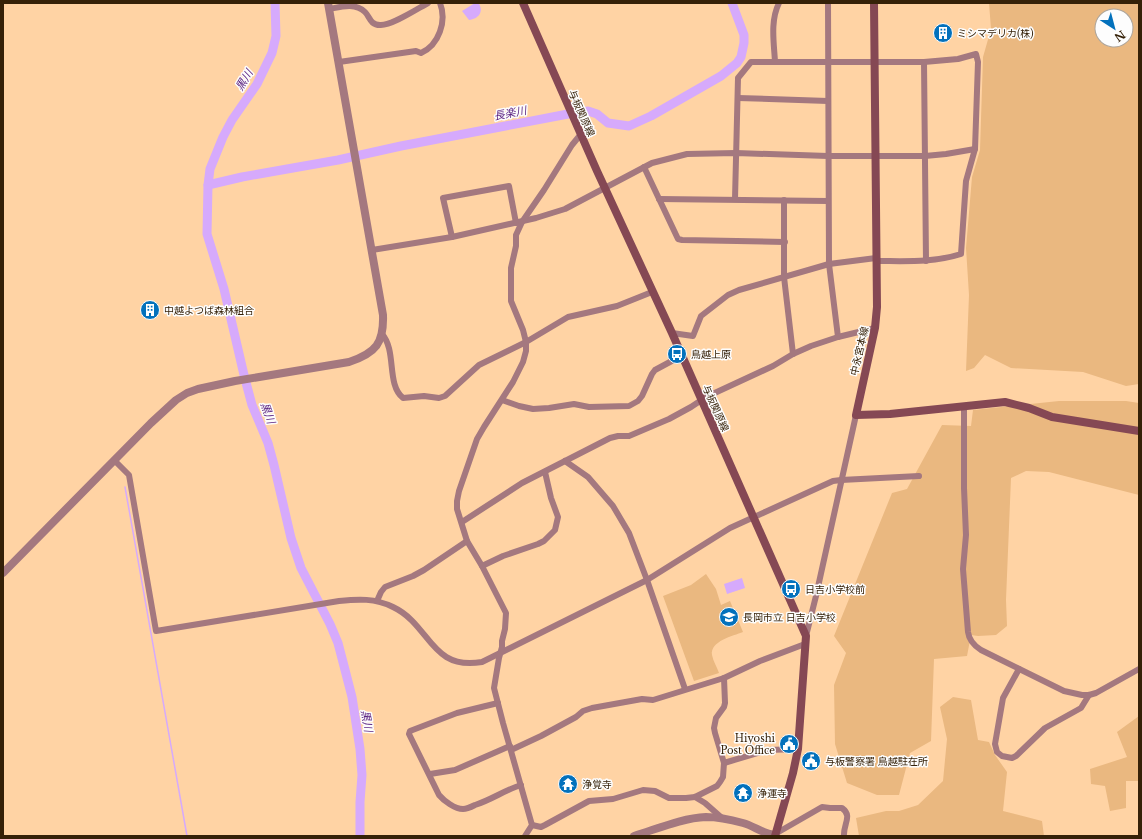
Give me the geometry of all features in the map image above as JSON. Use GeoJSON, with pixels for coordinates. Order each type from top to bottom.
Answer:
{"type":"FeatureCollection","features":[{"type":"Feature","properties":{"kind":"main road","name":"与板関原線"},"geometry":{"type":"LineString","coordinates":[[522,3],[652,292],[672,333],[805,640],[798,749],[794,773],[775,835]]}},
{"type":"Feature","properties":{"kind":"main road","name":"中永宮本線"},"geometry":{"type":"LineString","coordinates":[[856,415],[875,328],[877,307],[874,3]]}},
{"type":"Feature","properties":{"kind":"main road"},"geometry":{"type":"LineString","coordinates":[[856,415],[890,414],[996,403],[1010,403],[1052,417],[1139,431]]}},
{"type":"Feature","properties":{"kind":"street"},"geometry":{"type":"LineString","coordinates":[[3,573],[166,408],[186,393],[235,381],[342,364],[356,360],[372,350],[382,334],[383,315],[328,6],[347,5],[358,8],[365,12],[369,20],[381,25],[428,3]]}},
{"type":"Feature","properties":{"kind":"street"},"geometry":{"type":"LineString","coordinates":[[339,62],[416,51],[421,53],[426,51],[435,42],[441,32],[443,17],[440,3]]}},
{"type":"Feature","properties":{"kind":"street"},"geometry":{"type":"LineString","coordinates":[[775,62],[773,41],[774,17],[778,3]]}},
{"type":"Feature","properties":{"kind":"street"},"geometry":{"type":"LineString","coordinates":[[828,3],[829,264],[838,337]]}},
{"type":"Feature","properties":{"kind":"street"},"geometry":{"type":"LineString","coordinates":[[672,333],[693,336],[701,316],[728,295],[738,290],[784,276],[829,264],[876,259],[926,261],[946,259],[961,254],[966,182],[975,149],[978,62],[976,54],[958,59],[924,62],[751,62],[738,78],[735,199]]}},
{"type":"Feature","properties":{"kind":"street"},"geometry":{"type":"LineString","coordinates":[[924,62],[926,261]]}},
{"type":"Feature","properties":{"kind":"street"},"geometry":{"type":"LineString","coordinates":[[738,98],[828,100]]}},
{"type":"Feature","properties":{"kind":"street"},"geometry":{"type":"LineString","coordinates":[[525,836],[532,825],[498,703],[494,682],[502,647],[506,613],[482,566],[467,541],[457,509],[459,491],[477,439],[513,382],[523,362],[526,351],[526,342],[523,330],[511,300],[511,268],[519,222],[544,190],[572,145],[581,134]]}},
{"type":"Feature","properties":{"kind":"street"},"geometry":{"type":"LineString","coordinates":[[372,250],[452,237],[519,222],[565,209],[644,166],[687,154],[736,153],[828,156],[925,156],[975,149]]}},
{"type":"Feature","properties":{"kind":"street"},"geometry":{"type":"LineString","coordinates":[[644,166],[678,239],[784,242]]}},
{"type":"Feature","properties":{"kind":"street"},"geometry":{"type":"LineString","coordinates":[[452,237],[443,198],[509,186],[519,222]]}},
{"type":"Feature","properties":{"kind":"street"},"geometry":{"type":"LineString","coordinates":[[659,199],[828,201]]}},
{"type":"Feature","properties":{"kind":"street"},"geometry":{"type":"LineString","coordinates":[[784,200],[784,276],[793,354]]}},
{"type":"Feature","properties":{"kind":"street"},"geometry":{"type":"LineString","coordinates":[[382,334],[389,343],[397,392],[403,398],[424,396],[439,398],[445,396],[479,365],[526,342],[568,317],[616,306],[652,292]]}},
{"type":"Feature","properties":{"kind":"street"},"geometry":{"type":"LineString","coordinates":[[462,522],[522,483],[610,438],[629,436],[649,428],[691,407],[701,400],[773,366],[793,354],[838,337],[875,328]]}},
{"type":"Feature","properties":{"kind":"street"},"geometry":{"type":"LineString","coordinates":[[502,400],[533,409],[574,404],[589,407],[628,406],[638,401],[642,396],[655,370],[681,356]]}},
{"type":"Feature","properties":{"kind":"street"},"geometry":{"type":"LineString","coordinates":[[964,407],[964,488],[966,534],[963,569],[968,637],[975,647],[1075,694],[1089,695],[1104,689],[1139,669]]}},
{"type":"Feature","properties":{"kind":"street"},"geometry":{"type":"LineString","coordinates":[[430,774],[456,770],[541,736],[576,717],[583,711],[592,708],[642,699],[653,700],[724,678],[805,640],[856,415]]}},
{"type":"Feature","properties":{"kind":"street"},"geometry":{"type":"LineString","coordinates":[[114,460],[129,475],[156,631],[358,599],[377,602],[393,607],[408,617],[419,628],[436,650],[444,657],[452,661],[471,664],[482,662],[647,580],[730,528],[833,481],[919,476]]}},
{"type":"Feature","properties":{"kind":"street"},"geometry":{"type":"LineString","coordinates":[[565,461],[588,477],[613,506],[629,533],[685,689]]}},
{"type":"Feature","properties":{"kind":"street"},"geometry":{"type":"LineString","coordinates":[[482,566],[503,556],[538,544],[544,541],[555,530],[558,517],[551,498],[545,472]]}},
{"type":"Feature","properties":{"kind":"street"},"geometry":{"type":"LineString","coordinates":[[377,602],[385,587],[424,570],[467,541]]}},
{"type":"Feature","properties":{"kind":"street"},"geometry":{"type":"LineString","coordinates":[[1019,669],[1003,698],[995,748],[1002,756],[1012,758],[1016,756],[1045,728],[1081,708],[1089,695]]}},
{"type":"Feature","properties":{"kind":"street"},"geometry":{"type":"LineString","coordinates":[[532,825],[541,827],[589,801],[613,799],[643,790],[655,791],[669,798],[695,797],[717,786],[723,777],[724,762],[714,728],[716,718],[724,707],[725,703],[724,678]]}},
{"type":"Feature","properties":{"kind":"street"},"geometry":{"type":"LineString","coordinates":[[498,703],[457,713],[410,731],[409,734],[442,799],[456,807],[464,809],[521,785]]}},
{"type":"Feature","properties":{"kind":"street"},"geometry":{"type":"LineString","coordinates":[[724,762],[768,750],[785,748],[798,749]]}},
{"type":"Feature","properties":{"kind":"street"},"geometry":{"type":"LineString","coordinates":[[695,797],[705,803],[722,818]]}},
{"type":"Feature","properties":{"kind":"street"},"geometry":{"type":"LineString","coordinates":[[634,836],[672,824],[708,817],[722,818],[744,823],[759,831],[775,835],[822,806],[842,808],[847,812],[848,817],[844,830],[844,836]]}},
{"type":"Feature","properties":{"kind":"shaded area"},"geometry":{"type":"Polygon","coordinates":[[[475,3],[479,4],[481,10],[477,17],[469,20],[462,11],[475,3]]]}},
{"type":"Feature","properties":{"kind":"shaded area"},"geometry":{"type":"Polygon","coordinates":[[[989,3],[1139,3],[1139,384],[1126,386],[1083,372],[1011,368],[985,355],[974,368],[966,371],[969,295],[966,248],[972,177],[980,150],[983,57],[991,29],[989,3]]]}},
{"type":"Feature","properties":{"kind":"shaded area"},"geometry":{"type":"Polygon","coordinates":[[[1059,401],[1126,401],[1139,403],[1139,495],[1049,472],[1026,471],[1011,478],[1006,600],[1007,626],[996,635],[971,635],[967,656],[934,659],[931,741],[910,753],[899,795],[877,795],[847,783],[835,744],[834,685],[846,653],[834,636],[892,493],[907,489],[942,425],[971,426],[973,410],[1059,401]]]}},
{"type":"Feature","properties":{"kind":"shaded area"},"geometry":{"type":"Polygon","coordinates":[[[706,574],[716,589],[721,605],[730,601],[743,632],[728,637],[718,643],[712,650],[713,660],[719,673],[694,681],[663,596],[691,585],[706,574]]]}},
{"type":"Feature","properties":{"kind":"shaded area"},"geometry":{"type":"Polygon","coordinates":[[[742,578],[745,588],[727,594],[724,584],[742,578]]]}},
{"type":"Feature","properties":{"kind":"shaded area"},"geometry":{"type":"Polygon","coordinates":[[[953,697],[971,700],[978,740],[989,742],[995,755],[1007,772],[1003,811],[1042,821],[1044,836],[859,836],[856,818],[886,811],[899,811],[918,805],[943,781],[947,739],[940,707],[953,697]]]}},
{"type":"Feature","properties":{"kind":"shaded area"},"geometry":{"type":"Polygon","coordinates":[[[1139,716],[1139,781],[1126,781],[1126,808],[1110,811],[1105,786],[1091,784],[1090,769],[1127,757],[1117,732],[1139,716]]]}},
{"type":"Feature","properties":{"kind":"waterway","name":"黒川"},"geometry":{"type":"LineString","coordinates":[[275,3],[276,36],[272,53],[257,84],[232,120],[223,137],[210,169],[208,185],[207,234],[224,289],[252,405],[268,443],[291,538],[301,568],[330,624],[338,643],[352,697],[360,749],[362,775],[360,836]]}},
{"type":"Feature","properties":{"kind":"waterway","name":"長楽川"},"geometry":{"type":"LineString","coordinates":[[208,185],[242,177],[338,160],[401,146],[588,111],[597,114],[608,123],[629,126],[651,116],[721,76],[737,63],[741,57],[744,35],[732,3]]}},
{"type":"Feature","properties":{"kind":"waterway"},"geometry":{"type":"LineString","coordinates":[[125,487],[187,836]]}},
{"type":"Feature","properties":{"kind":"place","name":"ミシマデリカ(株)"},"geometry":{"type":"Point","coordinates":[943,33]}},
{"type":"Feature","properties":{"kind":"place","name":"中越よつば森林組合"},"geometry":{"type":"Point","coordinates":[150,310]}},
{"type":"Feature","properties":{"kind":"place","name":"鳥越上原"},"geometry":{"type":"Point","coordinates":[677,354]}},
{"type":"Feature","properties":{"kind":"place","name":"日吉小学校前"},"geometry":{"type":"Point","coordinates":[791,589]}},
{"type":"Feature","properties":{"kind":"place","name":"長岡市立 日吉小学校"},"geometry":{"type":"Point","coordinates":[729,617]}},
{"type":"Feature","properties":{"kind":"place","name":"Hiyoshi Post Office"},"geometry":{"type":"Point","coordinates":[789,744]}},
{"type":"Feature","properties":{"kind":"place","name":"与板警察署 鳥越駐在所"},"geometry":{"type":"Point","coordinates":[811,761]}},
{"type":"Feature","properties":{"kind":"place","name":"浄覚寺"},"geometry":{"type":"Point","coordinates":[568,784]}},
{"type":"Feature","properties":{"kind":"place","name":"浄運寺"},"geometry":{"type":"Point","coordinates":[743,793]}}]}
